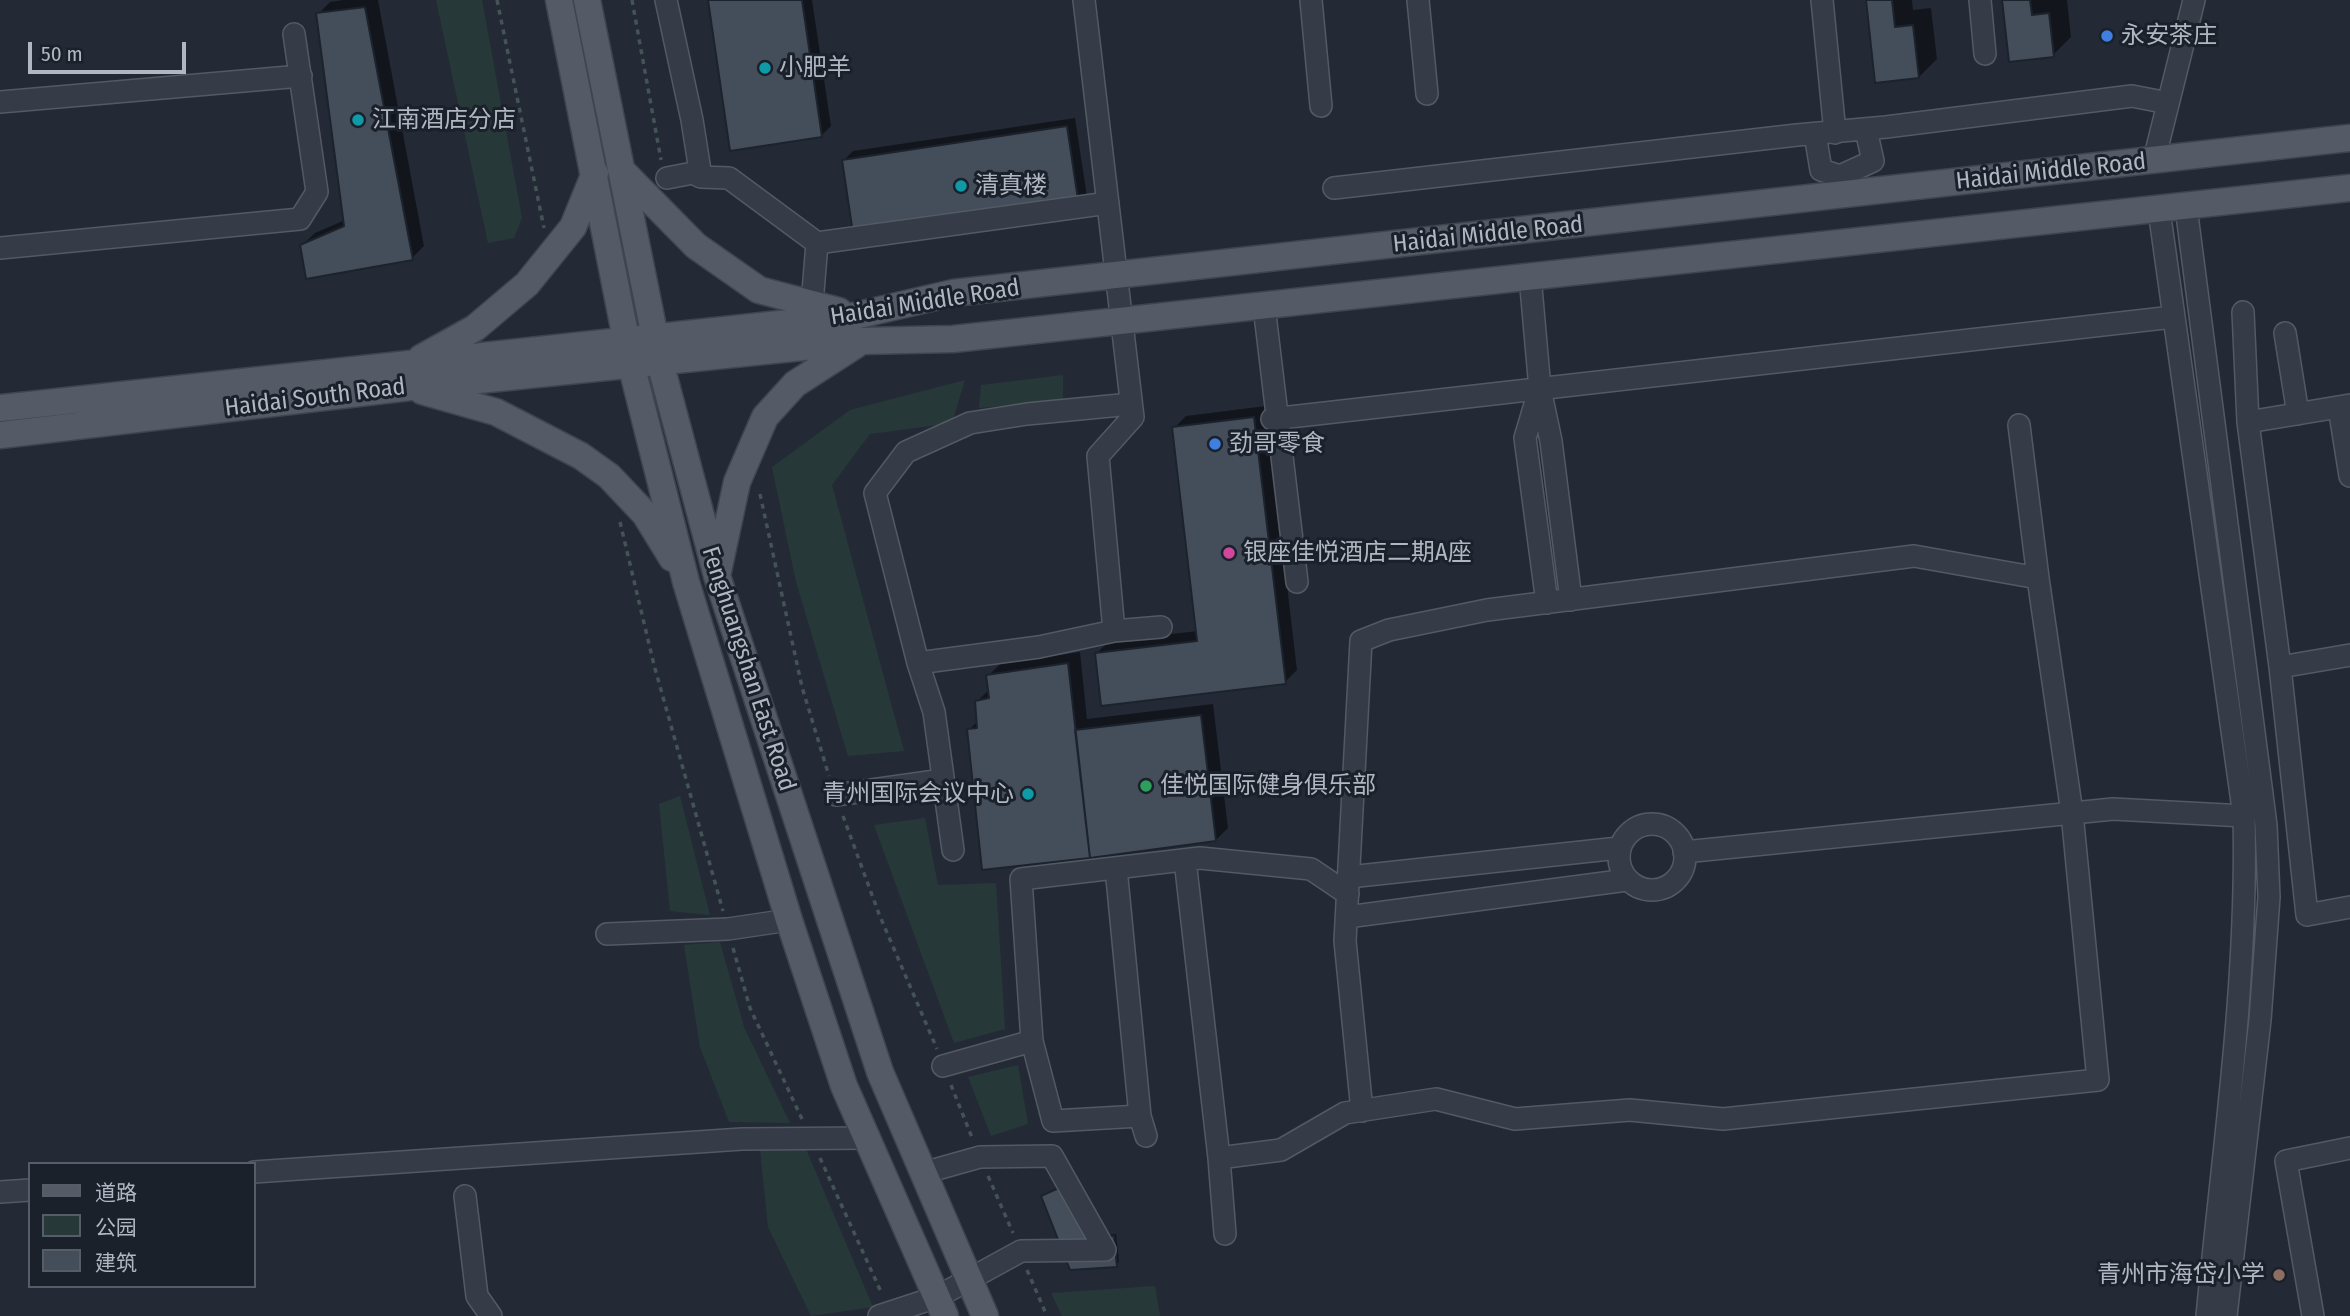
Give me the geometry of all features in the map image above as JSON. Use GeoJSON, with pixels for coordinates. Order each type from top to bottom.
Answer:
{"type":"FeatureCollection","features":[{"type":"Feature","properties":{"kind":"main road","name":"Fenghuangshan East Road"},"geometry":{"type":"LineString","coordinates":[[559,0],[717,576],[880,1072],[985,1316]]}},
{"type":"Feature","properties":{"kind":"main road","name":"Fenghuangshan East Road"},"geometry":{"type":"LineString","coordinates":[[587,0],[629,353],[686,582],[789,920],[844,1086],[941,1306]]}},
{"type":"Feature","properties":{"kind":"main road","name":"Haidai Middle Road"},"geometry":{"type":"LineString","coordinates":[[657,351],[854,316],[953,293],[1117,277],[1840,185],[2154,160],[2350,138]]}},
{"type":"Feature","properties":{"kind":"main road"},"geometry":{"type":"LineString","coordinates":[[410,375],[475,328],[527,284],[573,227],[608,172],[696,246],[759,290],[854,316]]}},
{"type":"Feature","properties":{"kind":"main road","name":"Haidai Middle Road"},"geometry":{"type":"LineString","coordinates":[[629,353],[953,339],[2350,188]]}},
{"type":"Feature","properties":{"kind":"main road"},"geometry":{"type":"LineString","coordinates":[[717,576],[737,482],[765,417],[795,384],[862,341]]}},
{"type":"Feature","properties":{"kind":"main road","name":"Haidai South Road"},"geometry":{"type":"LineString","coordinates":[[0,408],[410,375],[629,353]]}},
{"type":"Feature","properties":{"kind":"main road"},"geometry":{"type":"LineString","coordinates":[[410,375],[496,412],[581,456],[609,476],[645,514],[686,582]]}},
{"type":"Feature","properties":{"kind":"main road","name":"Haidai South Road"},"geometry":{"type":"LineString","coordinates":[[0,435],[410,375]]}},
{"type":"Feature","properties":{"kind":"street"},"geometry":{"type":"LineString","coordinates":[[666,0],[692,120],[701,177]]}},
{"type":"Feature","properties":{"kind":"street"},"geometry":{"type":"LineString","coordinates":[[1084,0],[1133,417],[1098,456],[1114,631]]}},
{"type":"Feature","properties":{"kind":"street"},"geometry":{"type":"LineString","coordinates":[[1311,0],[1321,106]]}},
{"type":"Feature","properties":{"kind":"street"},"geometry":{"type":"LineString","coordinates":[[1418,0],[1427,94]]}},
{"type":"Feature","properties":{"kind":"street"},"geometry":{"type":"LineString","coordinates":[[1822,0],[1825,133],[1821,170],[1840,185],[1873,161],[1866,130]]}},
{"type":"Feature","properties":{"kind":"street"},"geometry":{"type":"LineString","coordinates":[[1980,0],[1985,54]]}},
{"type":"Feature","properties":{"kind":"street"},"geometry":{"type":"LineString","coordinates":[[2154,160],[2194,0]]}},
{"type":"Feature","properties":{"kind":"street"},"geometry":{"type":"LineString","coordinates":[[0,248],[300,219],[317,192],[294,34]]}},
{"type":"Feature","properties":{"kind":"street"},"geometry":{"type":"LineString","coordinates":[[0,102],[301,76]]}},
{"type":"Feature","properties":{"kind":"street"},"geometry":{"type":"LineString","coordinates":[[1334,188],[1866,130],[2132,96],[2168,103]]}},
{"type":"Feature","properties":{"kind":"street"},"geometry":{"type":"LineString","coordinates":[[667,178],[693,173],[701,177],[729,178],[817,243],[1108,203]]}},
{"type":"Feature","properties":{"kind":"street"},"geometry":{"type":"LineString","coordinates":[[2186,207],[2266,825],[2269,897],[2260,1020],[2226,1316]]}},
{"type":"Feature","properties":{"kind":"street"},"geometry":{"type":"LineString","coordinates":[[2159,210],[2244,816],[2246,892],[2238,1004],[2207,1316]]}},
{"type":"Feature","properties":{"kind":"street"},"geometry":{"type":"LineString","coordinates":[[812,304],[817,243]]}},
{"type":"Feature","properties":{"kind":"street"},"geometry":{"type":"LineString","coordinates":[[1530,276],[1540,389],[1552,441],[1571,600]]}},
{"type":"Feature","properties":{"kind":"street"},"geometry":{"type":"LineString","coordinates":[[1264,306],[1297,582]]}},
{"type":"Feature","properties":{"kind":"street"},"geometry":{"type":"LineString","coordinates":[[2242,312],[2248,422],[2280,667],[2307,915],[2350,907]]}},
{"type":"Feature","properties":{"kind":"street"},"geometry":{"type":"LineString","coordinates":[[1272,419],[2173,317]]}},
{"type":"Feature","properties":{"kind":"street"},"geometry":{"type":"LineString","coordinates":[[2285,333],[2298,414]]}},
{"type":"Feature","properties":{"kind":"street"},"geometry":{"type":"LineString","coordinates":[[1540,389],[1525,438],[1547,603]]}},
{"type":"Feature","properties":{"kind":"street"},"geometry":{"type":"LineString","coordinates":[[953,850],[934,712],[918,663],[875,493],[906,452],[970,423],[1027,414],[1131,404]]}},
{"type":"Feature","properties":{"kind":"street"},"geometry":{"type":"LineString","coordinates":[[2248,422],[2345,406],[2350,476]]}},
{"type":"Feature","properties":{"kind":"street"},"geometry":{"type":"LineString","coordinates":[[1219,1158],[1281,1150],[1345,1113],[1436,1099],[1515,1119],[1630,1110],[1723,1119],[2098,1080],[2072,813],[2019,425]]}},
{"type":"Feature","properties":{"kind":"street"},"geometry":{"type":"LineString","coordinates":[[1362,1111],[1345,941],[1361,641],[1390,631],[1450,618],[1547,603],[1914,556],[2038,578]]}},
{"type":"Feature","properties":{"kind":"street"},"geometry":{"type":"LineString","coordinates":[[918,663],[1039,647],[1114,631],[1161,627]]}},
{"type":"Feature","properties":{"kind":"street"},"geometry":{"type":"LineString","coordinates":[[2280,667],[2350,655]]}},
{"type":"Feature","properties":{"kind":"street"},"geometry":{"type":"LineString","coordinates":[[836,795],[943,780]]}},
{"type":"Feature","properties":{"kind":"street"},"geometry":{"type":"LineString","coordinates":[[1685,852],[2113,809],[2244,816]]}},
{"type":"Feature","properties":{"kind":"street"},"geometry":{"type":"LineString","coordinates":[[1642,824],[1664,826],[1674,832],[1681,841],[1685,852],[1681,872],[1666,887],[1646,889],[1636,886],[1627,880],[1621,870],[1619,848],[1624,838],[1642,824]]}},
{"type":"Feature","properties":{"kind":"street"},"geometry":{"type":"LineString","coordinates":[[1116,868],[1143,1126],[1053,1121],[1032,1041],[1021,879],[1200,858],[1311,869],[1349,885],[1619,848]]}},
{"type":"Feature","properties":{"kind":"street"},"geometry":{"type":"LineString","coordinates":[[1185,860],[1219,1158],[1225,1234]]}},
{"type":"Feature","properties":{"kind":"street"},"geometry":{"type":"LineString","coordinates":[[1347,917],[1627,880]]}},
{"type":"Feature","properties":{"kind":"street"},"geometry":{"type":"LineString","coordinates":[[607,934],[728,929],[789,920]]}},
{"type":"Feature","properties":{"kind":"street"},"geometry":{"type":"LineString","coordinates":[[943,1066],[1032,1041]]}},
{"type":"Feature","properties":{"kind":"street"},"geometry":{"type":"LineString","coordinates":[[256,1172],[742,1139],[867,1138]]}},
{"type":"Feature","properties":{"kind":"street"},"geometry":{"type":"LineString","coordinates":[[2313,1316],[2286,1161],[2350,1148]]}},
{"type":"Feature","properties":{"kind":"street"},"geometry":{"type":"LineString","coordinates":[[885,1314],[941,1306],[969,1278],[1021,1251],[1105,1250],[1052,1157],[980,1157],[923,1173]]}},
{"type":"Feature","properties":{"kind":"street"},"geometry":{"type":"LineString","coordinates":[[0,1192],[28,1189]]}},
{"type":"Feature","properties":{"kind":"street"},"geometry":{"type":"LineString","coordinates":[[465,1196],[477,1296],[491,1316]]}},
{"type":"Feature","properties":{"kind":"path"},"geometry":{"type":"LineString","coordinates":[[497,0],[550,258]]}},
{"type":"Feature","properties":{"kind":"path"},"geometry":{"type":"LineString","coordinates":[[632,0],[660,157],[667,178]]}},
{"type":"Feature","properties":{"kind":"path"},"geometry":{"type":"LineString","coordinates":[[759,491],[802,687],[836,795],[879,914],[1047,1316]]}},
{"type":"Feature","properties":{"kind":"path"},"geometry":{"type":"LineString","coordinates":[[618,516],[654,665],[750,1008],[810,1138],[885,1314]]}},
{"type":"Feature","properties":{"kind":"green space"},"geometry":{"type":"Polygon","coordinates":[[[436,0],[482,0],[522,218],[514,238],[488,243],[436,0]]]}},
{"type":"Feature","properties":{"kind":"green space"},"geometry":{"type":"Polygon","coordinates":[[[1063,375],[1063,400],[979,408],[981,385],[1063,375]]]}},
{"type":"Feature","properties":{"kind":"green space"},"geometry":{"type":"Polygon","coordinates":[[[965,380],[952,423],[870,434],[832,485],[904,751],[848,756],[796,582],[772,467],[850,410],[965,380]]]}},
{"type":"Feature","properties":{"kind":"green space"},"geometry":{"type":"Polygon","coordinates":[[[680,796],[710,915],[670,911],[659,804],[680,796]]]}},
{"type":"Feature","properties":{"kind":"green space"},"geometry":{"type":"Polygon","coordinates":[[[925,818],[938,885],[996,883],[1005,1029],[954,1043],[874,825],[925,818]]]}},
{"type":"Feature","properties":{"kind":"green space"},"geometry":{"type":"Polygon","coordinates":[[[720,942],[744,1027],[790,1123],[729,1122],[700,1047],[684,945],[720,942]]]}},
{"type":"Feature","properties":{"kind":"green space"},"geometry":{"type":"Polygon","coordinates":[[[1018,1065],[1028,1124],[991,1136],[968,1077],[1018,1065]]]}},
{"type":"Feature","properties":{"kind":"green space"},"geometry":{"type":"Polygon","coordinates":[[[806,1149],[873,1307],[811,1316],[768,1227],[760,1150],[806,1149]]]}},
{"type":"Feature","properties":{"kind":"green space"},"geometry":{"type":"Polygon","coordinates":[[[1155,1286],[1160,1316],[1062,1316],[1051,1293],[1155,1286]]]}},
{"type":"Feature","properties":{"kind":"building","name":"小肥羊"},"geometry":{"type":"Polygon","coordinates":[[[708,0],[802,0],[822,137],[730,151],[708,0]]]}},
{"type":"Feature","properties":{"kind":"building"},"geometry":{"type":"Polygon","coordinates":[[[1866,0],[1892,0],[1895,27],[1913,25],[1919,78],[1875,83],[1866,0]]]}},
{"type":"Feature","properties":{"kind":"building"},"geometry":{"type":"Polygon","coordinates":[[[2002,0],[2030,0],[2032,15],[2049,13],[2054,57],[2009,62],[2002,0]]]}},
{"type":"Feature","properties":{"kind":"building","name":"江南酒店分店"},"geometry":{"type":"Polygon","coordinates":[[[365,7],[413,260],[306,279],[300,245],[344,226],[316,13],[365,7]]]}},
{"type":"Feature","properties":{"kind":"building","name":"清真楼"},"geometry":{"type":"Polygon","coordinates":[[[1067,126],[1080,213],[855,247],[842,160],[1067,126]]]}},
{"type":"Feature","properties":{"kind":"building","name":"银座佳悦酒店二期A座"},"geometry":{"type":"Polygon","coordinates":[[[1254,417],[1286,684],[1101,706],[1095,653],[1197,641],[1172,427],[1254,417]]]}},
{"type":"Feature","properties":{"kind":"building","name":"青州国际会议中心"},"geometry":{"type":"Polygon","coordinates":[[[1068,663],[1090,858],[982,870],[967,729],[977,728],[975,701],[989,698],[986,675],[1068,663]]]}},
{"type":"Feature","properties":{"kind":"building","name":"佳悦国际健身俱乐部"},"geometry":{"type":"Polygon","coordinates":[[[1201,715],[1216,841],[1090,858],[1075,730],[1201,715]]]}},
{"type":"Feature","properties":{"kind":"building"},"geometry":{"type":"Polygon","coordinates":[[[1074,1181],[1102,1237],[1114,1236],[1117,1267],[1070,1270],[1041,1196],[1074,1181]]]}},
{"type":"Feature","properties":{"kind":"place","name":"永安茶庄"},"geometry":{"type":"Point","coordinates":[2107,36]}},
{"type":"Feature","properties":{"kind":"place","name":"小肥羊"},"geometry":{"type":"Point","coordinates":[765,68]}},
{"type":"Feature","properties":{"kind":"place","name":"江南酒店分店"},"geometry":{"type":"Point","coordinates":[358,120]}},
{"type":"Feature","properties":{"kind":"place","name":"清真楼"},"geometry":{"type":"Point","coordinates":[961,186]}},
{"type":"Feature","properties":{"kind":"place","name":"劲哥零食"},"geometry":{"type":"Point","coordinates":[1215,444]}},
{"type":"Feature","properties":{"kind":"place","name":"银座佳悦酒店二期A座"},"geometry":{"type":"Point","coordinates":[1229,553]}},
{"type":"Feature","properties":{"kind":"place","name":"佳悦国际健身俱乐部"},"geometry":{"type":"Point","coordinates":[1146,786]}},
{"type":"Feature","properties":{"kind":"place","name":"青州国际会议中心"},"geometry":{"type":"Point","coordinates":[1028,794]}},
{"type":"Feature","properties":{"kind":"place","name":"青州市海岱小学"},"geometry":{"type":"Point","coordinates":[2279,1275]}}]}
